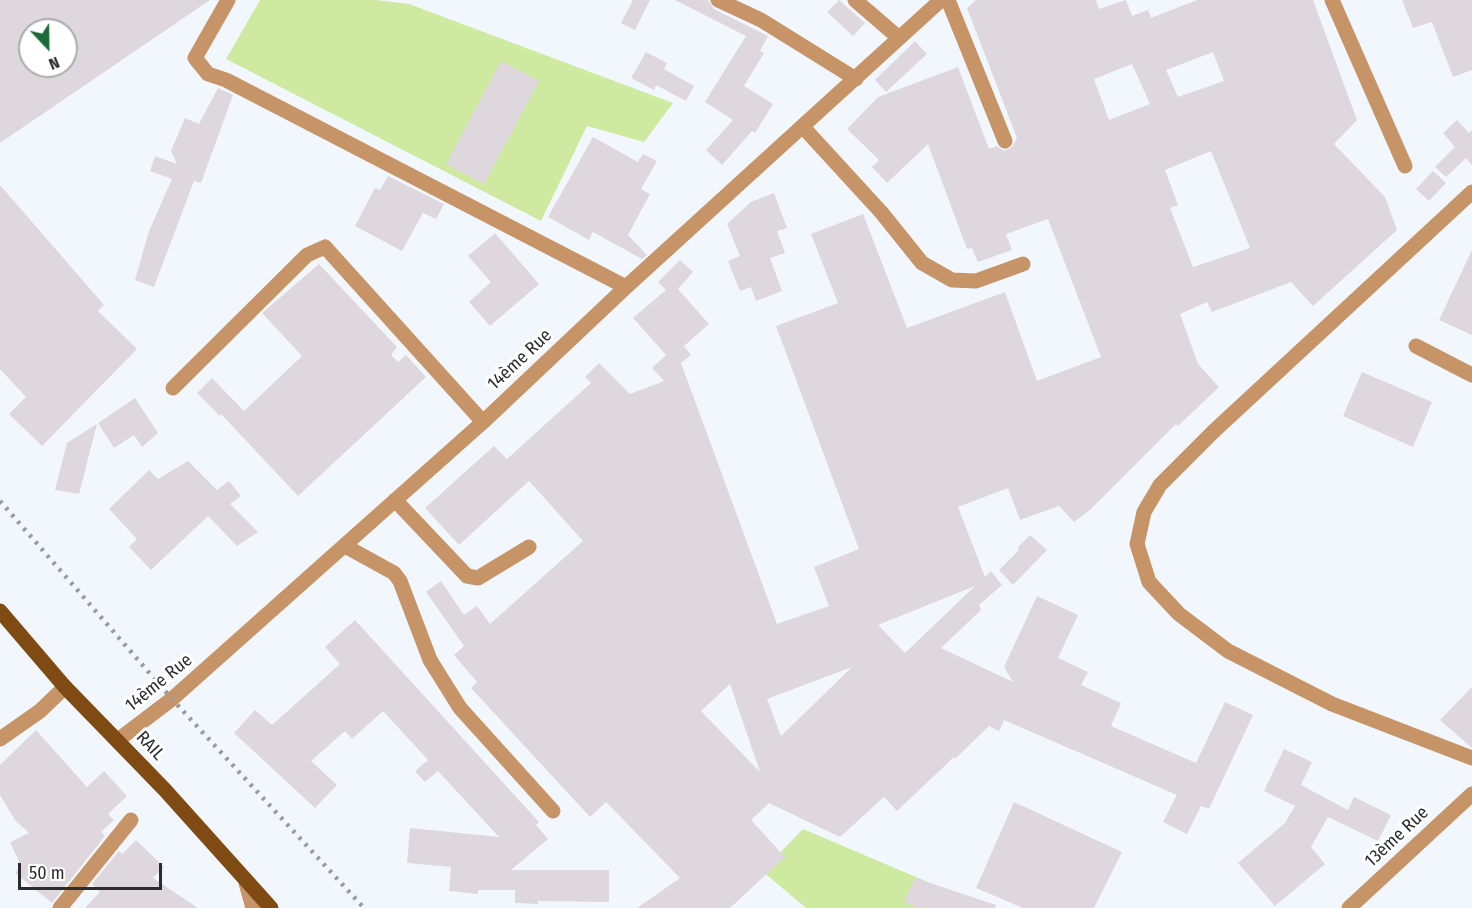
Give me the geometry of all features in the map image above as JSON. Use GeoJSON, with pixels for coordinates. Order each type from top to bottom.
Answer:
{"type":"FeatureCollection","features":[{"type":"Feature","properties":{"kind":"main road","name":"RAIL"},"geometry":{"type":"LineString","coordinates":[[0,611],[65,687],[118,740],[271,908]]}},
{"type":"Feature","properties":{"kind":"street"},"geometry":{"type":"LineString","coordinates":[[228,0],[195,58],[208,74],[226,80],[626,287]]}},
{"type":"Feature","properties":{"kind":"street"},"geometry":{"type":"LineString","coordinates":[[718,0],[761,20],[856,79]]}},
{"type":"Feature","properties":{"kind":"street"},"geometry":{"type":"LineString","coordinates":[[855,0],[898,38]]}},
{"type":"Feature","properties":{"kind":"street","name":"14ème Rue"},"geometry":{"type":"LineString","coordinates":[[118,740],[172,699],[483,422],[626,287],[941,0]]}},
{"type":"Feature","properties":{"kind":"street"},"geometry":{"type":"LineString","coordinates":[[948,0],[1005,141]]}},
{"type":"Feature","properties":{"kind":"street"},"geometry":{"type":"LineString","coordinates":[[1332,0],[1405,166]]}},
{"type":"Feature","properties":{"kind":"street"},"geometry":{"type":"LineString","coordinates":[[803,127],[881,212],[922,263],[952,280],[976,281],[1023,264]]}},
{"type":"Feature","properties":{"kind":"street"},"geometry":{"type":"LineString","coordinates":[[1472,192],[1214,431],[1160,485],[1144,512],[1137,544],[1149,582],[1179,614],[1228,651],[1332,704],[1472,758]]}},
{"type":"Feature","properties":{"kind":"street"},"geometry":{"type":"LineString","coordinates":[[173,388],[307,255],[325,247],[483,422]]}},
{"type":"Feature","properties":{"kind":"street"},"geometry":{"type":"LineString","coordinates":[[1416,346],[1472,375]]}},
{"type":"Feature","properties":{"kind":"street"},"geometry":{"type":"LineString","coordinates":[[395,500],[467,576],[478,578],[529,547]]}},
{"type":"Feature","properties":{"kind":"street"},"geometry":{"type":"LineString","coordinates":[[345,546],[394,573],[400,581],[430,660],[460,708],[553,811]]}},
{"type":"Feature","properties":{"kind":"street"},"geometry":{"type":"LineString","coordinates":[[0,740],[40,711],[65,687]]}},
{"type":"Feature","properties":{"kind":"street","name":"13ème Rue"},"geometry":{"type":"LineString","coordinates":[[1349,908],[1472,794]]}},
{"type":"Feature","properties":{"kind":"street"},"geometry":{"type":"LineString","coordinates":[[60,908],[131,819]]}},
{"type":"Feature","properties":{"kind":"street"},"geometry":{"type":"LineString","coordinates":[[246,883],[254,908]]}},
{"type":"Feature","properties":{"kind":"green space"},"geometry":{"type":"Polygon","coordinates":[[[260,0],[376,0],[409,4],[673,103],[644,142],[587,126],[541,221],[226,59],[260,0]]]}},
{"type":"Feature","properties":{"kind":"green space"},"geometry":{"type":"Polygon","coordinates":[[[803,829],[989,908],[806,908],[762,871],[803,829]]]}},
{"type":"Feature","properties":{"kind":"building"},"geometry":{"type":"Polygon","coordinates":[[[0,0],[210,0],[0,143],[0,0]]]}},
{"type":"Feature","properties":{"kind":"building"},"geometry":{"type":"Polygon","coordinates":[[[633,0],[650,0],[635,30],[621,23],[633,0]]]}},
{"type":"Feature","properties":{"kind":"building"},"geometry":{"type":"Polygon","coordinates":[[[675,0],[708,0],[714,9],[768,36],[760,51],[764,53],[744,86],[773,104],[755,133],[752,131],[722,165],[706,150],[733,120],[705,102],[746,36],[675,0]]]}},
{"type":"Feature","properties":{"kind":"building"},"geometry":{"type":"Polygon","coordinates":[[[839,0],[865,23],[853,36],[827,12],[839,0]]]}},
{"type":"Feature","properties":{"kind":"building"},"geometry":{"type":"Polygon","coordinates":[[[976,0],[1096,0],[1099,9],[1126,0],[1132,16],[1148,10],[1151,18],[1197,0],[1313,0],[1357,120],[1334,144],[1385,197],[1397,230],[1313,306],[1291,282],[1212,312],[1207,302],[1180,314],[1198,364],[1219,387],[1178,426],[1176,424],[1091,509],[1074,522],[1059,506],[1020,520],[1008,488],[958,507],[985,577],[991,571],[1002,585],[979,605],[981,610],[941,648],[1013,682],[1004,667],[1037,596],[1078,615],[1058,658],[1088,672],[1081,685],[1121,703],[1111,726],[1196,763],[1225,702],[1253,715],[1209,809],[1201,806],[1187,834],[1163,822],[1177,795],[1004,720],[999,731],[989,726],[897,811],[884,797],[840,837],[769,803],[751,820],[785,857],[730,908],[637,908],[680,878],[606,802],[590,817],[471,688],[477,682],[454,655],[464,646],[426,592],[441,581],[464,615],[477,606],[490,624],[583,541],[529,481],[459,545],[425,508],[494,446],[507,459],[591,383],[585,377],[599,363],[630,394],[664,381],[652,368],[666,355],[633,318],[666,290],[658,282],[680,260],[693,272],[678,289],[709,324],[684,346],[691,355],[681,363],[777,624],[829,606],[814,567],[859,549],[776,326],[838,303],[811,234],[863,214],[907,328],[1005,292],[1037,381],[1101,357],[1048,219],[1006,234],[1012,250],[978,262],[972,248],[967,249],[928,144],[887,183],[872,167],[879,160],[847,129],[878,97],[958,67],[989,149],[997,146],[1004,151],[1012,147],[1017,138],[967,8],[976,0]],[[1213,52],[1166,70],[1178,97],[1224,81],[1213,52]],[[1132,64],[1094,79],[1109,120],[1150,104],[1132,64]],[[1211,151],[1165,170],[1178,205],[1170,208],[1193,267],[1250,248],[1211,151]],[[975,586],[878,625],[905,653],[975,586]],[[852,667],[767,699],[781,736],[852,667]],[[730,684],[701,711],[760,772],[730,684]]]}},
{"type":"Feature","properties":{"kind":"building"},"geometry":{"type":"Polygon","coordinates":[[[1402,0],[1472,0],[1472,70],[1453,77],[1432,22],[1413,28],[1402,0]]]}},
{"type":"Feature","properties":{"kind":"building"},"geometry":{"type":"Polygon","coordinates":[[[915,41],[927,54],[886,92],[875,80],[915,41]]]}},
{"type":"Feature","properties":{"kind":"building"},"geometry":{"type":"Polygon","coordinates":[[[646,52],[667,63],[664,69],[694,86],[686,101],[656,85],[654,90],[631,78],[646,52]]]}},
{"type":"Feature","properties":{"kind":"building"},"geometry":{"type":"Polygon","coordinates":[[[501,61],[539,81],[484,184],[446,164],[501,61]]]}},
{"type":"Feature","properties":{"kind":"building"},"geometry":{"type":"Polygon","coordinates":[[[218,88],[233,95],[201,183],[194,181],[154,287],[135,280],[149,231],[172,179],[150,171],[155,156],[177,164],[171,151],[185,118],[199,124],[218,88]]]}},
{"type":"Feature","properties":{"kind":"building"},"geometry":{"type":"Polygon","coordinates":[[[1457,120],[1469,133],[1472,130],[1472,165],[1466,158],[1446,177],[1435,167],[1455,147],[1443,133],[1457,120]]]}},
{"type":"Feature","properties":{"kind":"building"},"geometry":{"type":"Polygon","coordinates":[[[593,137],[638,162],[643,154],[657,161],[641,189],[650,194],[628,235],[647,255],[642,259],[593,232],[589,240],[548,217],[593,137]]]}},
{"type":"Feature","properties":{"kind":"building"},"geometry":{"type":"Polygon","coordinates":[[[1433,171],[1446,183],[1429,201],[1416,189],[1433,171]]]}},
{"type":"Feature","properties":{"kind":"building"},"geometry":{"type":"Polygon","coordinates":[[[388,176],[444,204],[436,219],[423,213],[402,251],[355,226],[375,188],[380,190],[388,176]]]}},
{"type":"Feature","properties":{"kind":"building"},"geometry":{"type":"Polygon","coordinates":[[[0,185],[104,305],[98,311],[137,349],[42,446],[9,414],[26,397],[0,369],[0,185]]]}},
{"type":"Feature","properties":{"kind":"building"},"geometry":{"type":"Polygon","coordinates":[[[774,193],[787,228],[777,231],[785,253],[770,258],[782,291],[756,301],[751,287],[740,291],[728,261],[740,256],[727,224],[751,202],[774,193]]]}},
{"type":"Feature","properties":{"kind":"building"},"geometry":{"type":"Polygon","coordinates":[[[495,233],[539,284],[490,326],[469,302],[491,282],[468,256],[495,233]]]}},
{"type":"Feature","properties":{"kind":"building"},"geometry":{"type":"Polygon","coordinates":[[[1472,250],[1472,335],[1439,320],[1472,250]]]}},
{"type":"Feature","properties":{"kind":"building"},"geometry":{"type":"Polygon","coordinates":[[[319,264],[397,347],[391,355],[398,362],[406,355],[426,377],[298,496],[221,414],[220,416],[197,393],[212,378],[244,411],[302,356],[262,313],[319,264]]]}},
{"type":"Feature","properties":{"kind":"building"},"geometry":{"type":"Polygon","coordinates":[[[1362,372],[1432,402],[1413,447],[1343,416],[1362,372]]]}},
{"type":"Feature","properties":{"kind":"building"},"geometry":{"type":"Polygon","coordinates":[[[135,398],[158,433],[142,447],[134,435],[114,448],[98,423],[135,398]]]}},
{"type":"Feature","properties":{"kind":"building"},"geometry":{"type":"Polygon","coordinates":[[[97,424],[79,494],[55,490],[67,443],[97,424]]]}},
{"type":"Feature","properties":{"kind":"building"},"geometry":{"type":"Polygon","coordinates":[[[188,461],[217,490],[229,481],[241,496],[230,504],[258,532],[237,546],[208,516],[151,570],[129,547],[137,539],[109,509],[149,470],[158,479],[188,461]]]}},
{"type":"Feature","properties":{"kind":"building"},"geometry":{"type":"Polygon","coordinates":[[[1030,535],[1047,550],[1013,585],[999,570],[1030,535]]]}},
{"type":"Feature","properties":{"kind":"building"},"geometry":{"type":"Polygon","coordinates":[[[355,620],[539,822],[536,825],[548,839],[511,870],[609,870],[609,902],[515,903],[515,890],[478,890],[478,894],[449,891],[451,867],[407,863],[410,828],[499,837],[438,771],[425,782],[415,771],[428,760],[383,711],[352,739],[345,731],[311,761],[337,785],[315,808],[234,733],[255,710],[272,725],[340,664],[325,647],[355,620]]]}},
{"type":"Feature","properties":{"kind":"building"},"geometry":{"type":"Polygon","coordinates":[[[1472,687],[1472,748],[1440,720],[1472,687]]]}},
{"type":"Feature","properties":{"kind":"building"},"geometry":{"type":"Polygon","coordinates":[[[36,730],[87,787],[104,771],[127,796],[108,814],[114,820],[101,832],[105,836],[52,903],[15,873],[21,866],[10,842],[29,833],[15,820],[0,795],[0,765],[36,730]]]}},
{"type":"Feature","properties":{"kind":"building"},"geometry":{"type":"Polygon","coordinates":[[[1284,749],[1312,762],[1301,785],[1348,810],[1354,797],[1391,815],[1378,841],[1328,817],[1311,847],[1325,864],[1275,906],[1238,863],[1285,823],[1295,806],[1264,791],[1284,749]]]}},
{"type":"Feature","properties":{"kind":"building"},"geometry":{"type":"Polygon","coordinates":[[[1014,802],[1122,852],[1094,908],[1023,908],[976,888],[1014,802]]]}},
{"type":"Feature","properties":{"kind":"building"},"geometry":{"type":"Polygon","coordinates":[[[136,840],[164,867],[153,878],[198,908],[85,908],[100,892],[92,884],[119,851],[122,854],[136,840]]]}},
{"type":"Feature","properties":{"kind":"building"},"geometry":{"type":"Polygon","coordinates":[[[915,878],[996,905],[995,908],[919,908],[904,902],[915,878]]]}},
{"type":"Feature","properties":{"kind":"railway"},"geometry":{"type":"LineString","coordinates":[[0,501],[172,699],[364,908]]}}]}
